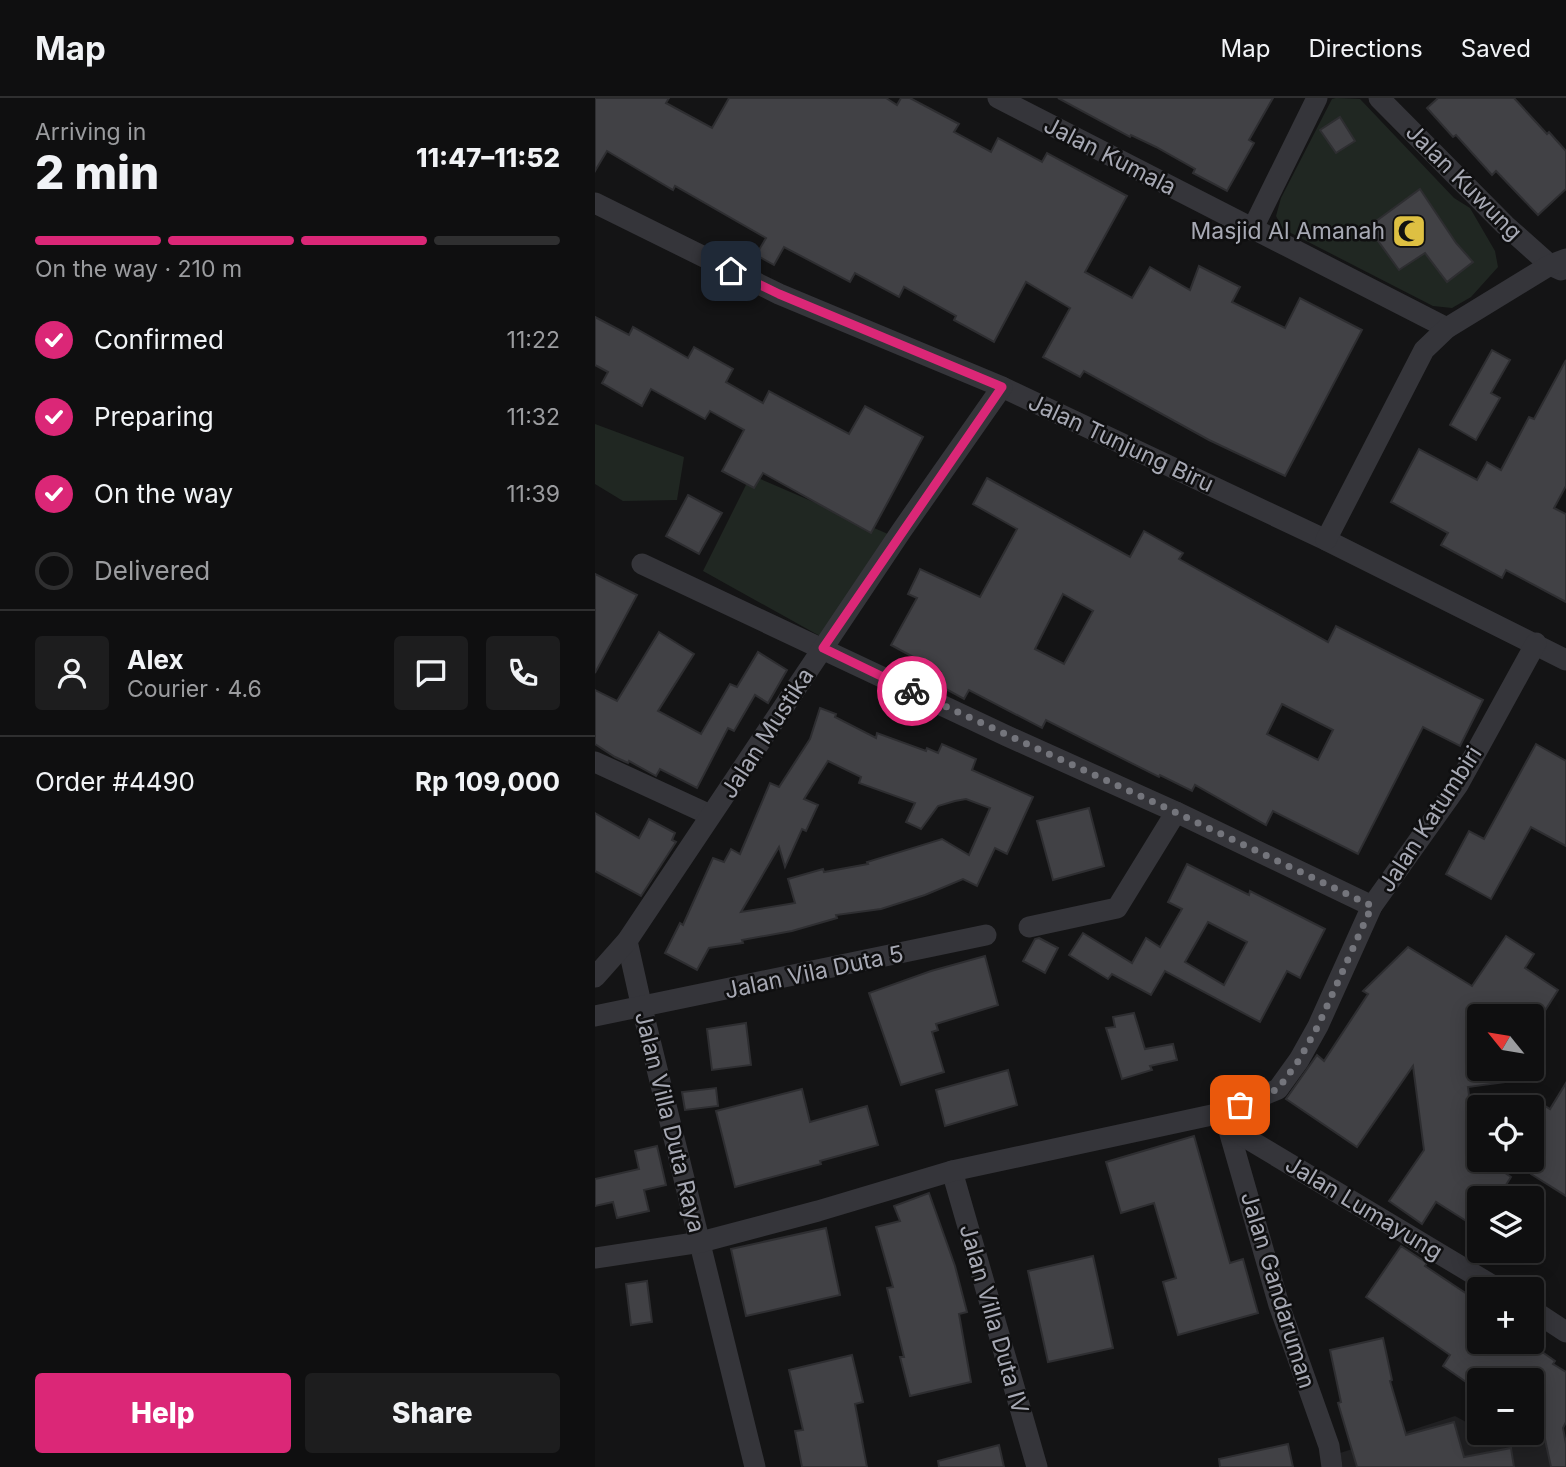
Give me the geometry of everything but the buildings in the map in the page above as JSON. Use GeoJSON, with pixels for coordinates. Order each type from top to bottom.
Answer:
{"type":"FeatureCollection","features":[{"type":"Feature","properties":{"kind":"street","name":"Jalan Kumala"},"geometry":{"type":"LineString","coordinates":[[998,98],[1447,328]]}},
{"type":"Feature","properties":{"kind":"street"},"geometry":{"type":"LineString","coordinates":[[1252,230],[1317,98]]}},
{"type":"Feature","properties":{"kind":"street","name":"Jalan Kuwung"},"geometry":{"type":"LineString","coordinates":[[1379,98],[1504,225],[1561,265]]}},
{"type":"Feature","properties":{"kind":"street","name":"Jalan Tunjung Biru"},"geometry":{"type":"LineString","coordinates":[[595,203],[779,294],[1002,387],[1326,540],[1566,660]]}},
{"type":"Feature","properties":{"kind":"street"},"geometry":{"type":"LineString","coordinates":[[1326,540],[1424,350],[1447,328],[1561,265]]}},
{"type":"Feature","properties":{"kind":"street","name":"Jalan Mustika"},"geometry":{"type":"LineString","coordinates":[[595,977],[627,941],[1002,387]]}},
{"type":"Feature","properties":{"kind":"street"},"geometry":{"type":"LineString","coordinates":[[642,564],[1372,906]]}},
{"type":"Feature","properties":{"kind":"street","name":"Jalan Katumbiri"},"geometry":{"type":"LineString","coordinates":[[701,1242],[818,1211],[951,1171],[1225,1120],[1278,1089],[1299,1060],[1318,1026],[1372,906],[1458,785],[1536,643]]}},
{"type":"Feature","properties":{"kind":"street"},"geometry":{"type":"LineString","coordinates":[[595,762],[708,814]]}},
{"type":"Feature","properties":{"kind":"street"},"geometry":{"type":"LineString","coordinates":[[1029,927],[1117,908],[1175,812]]}},
{"type":"Feature","properties":{"kind":"street","name":"Jalan Vila Duta 5"},"geometry":{"type":"LineString","coordinates":[[595,1016],[986,935]]}},
{"type":"Feature","properties":{"kind":"street","name":"Jalan Villa Duta Raya"},"geometry":{"type":"LineString","coordinates":[[595,1258],[701,1242],[627,941]]}},
{"type":"Feature","properties":{"kind":"street","name":"Jalan Lumayung"},"geometry":{"type":"LineString","coordinates":[[1225,1120],[1479,1277]]}},
{"type":"Feature","properties":{"kind":"street","name":"Jalan Gandaruman"},"geometry":{"type":"LineString","coordinates":[[1225,1120],[1279,1305],[1329,1446],[1332,1467]]}},
{"type":"Feature","properties":{"kind":"street","name":"Jalan Villa Duta IV"},"geometry":{"type":"LineString","coordinates":[[951,1171],[1037,1467]]}},
{"type":"Feature","properties":{"kind":"street"},"geometry":{"type":"LineString","coordinates":[[701,1242],[755,1467]]}},
{"type":"Feature","properties":{"kind":"street"},"geometry":{"type":"LineString","coordinates":[[1544,1318],[1566,1332]]}},
{"type":"Feature","properties":{"kind":"shaded area"},"geometry":{"type":"Polygon","coordinates":[[[1332,99],[1360,99],[1454,198],[1470,208],[1495,251],[1498,267],[1471,297],[1452,308],[1433,306],[1283,229],[1276,216],[1281,198],[1332,99]]]}},
{"type":"Feature","properties":{"kind":"shaded area"},"geometry":{"type":"Polygon","coordinates":[[[595,424],[684,457],[677,500],[623,501],[595,484],[595,424]]]}},
{"type":"Feature","properties":{"kind":"shaded area"},"geometry":{"type":"Polygon","coordinates":[[[751,475],[895,537],[827,640],[703,571],[751,475]]]}},
{"type":"Feature","properties":{"kind":"shaded area"},"geometry":{"type":"Polygon","coordinates":[[[1455,1416],[1467,1422],[1467,1445],[1544,1445],[1544,1442],[1566,1439],[1566,1467],[1343,1467],[1340,1453],[1455,1416]]]}},
{"type":"Feature","properties":{"kind":"way so far"},"geometry":{"type":"LineString","coordinates":[[912,691],[1372,906],[1318,1026],[1299,1060],[1278,1089],[1240,1105]]}},
{"type":"Feature","properties":{"kind":"place","name":"Masjid Al Amanah"},"geometry":{"type":"Point","coordinates":[1409,231]}},
{"type":"Feature","properties":{"kind":"route"},"geometry":{"type":"LineString","coordinates":[[731,271],[779,294],[1002,387],[823,648],[912,691]]}}]}
